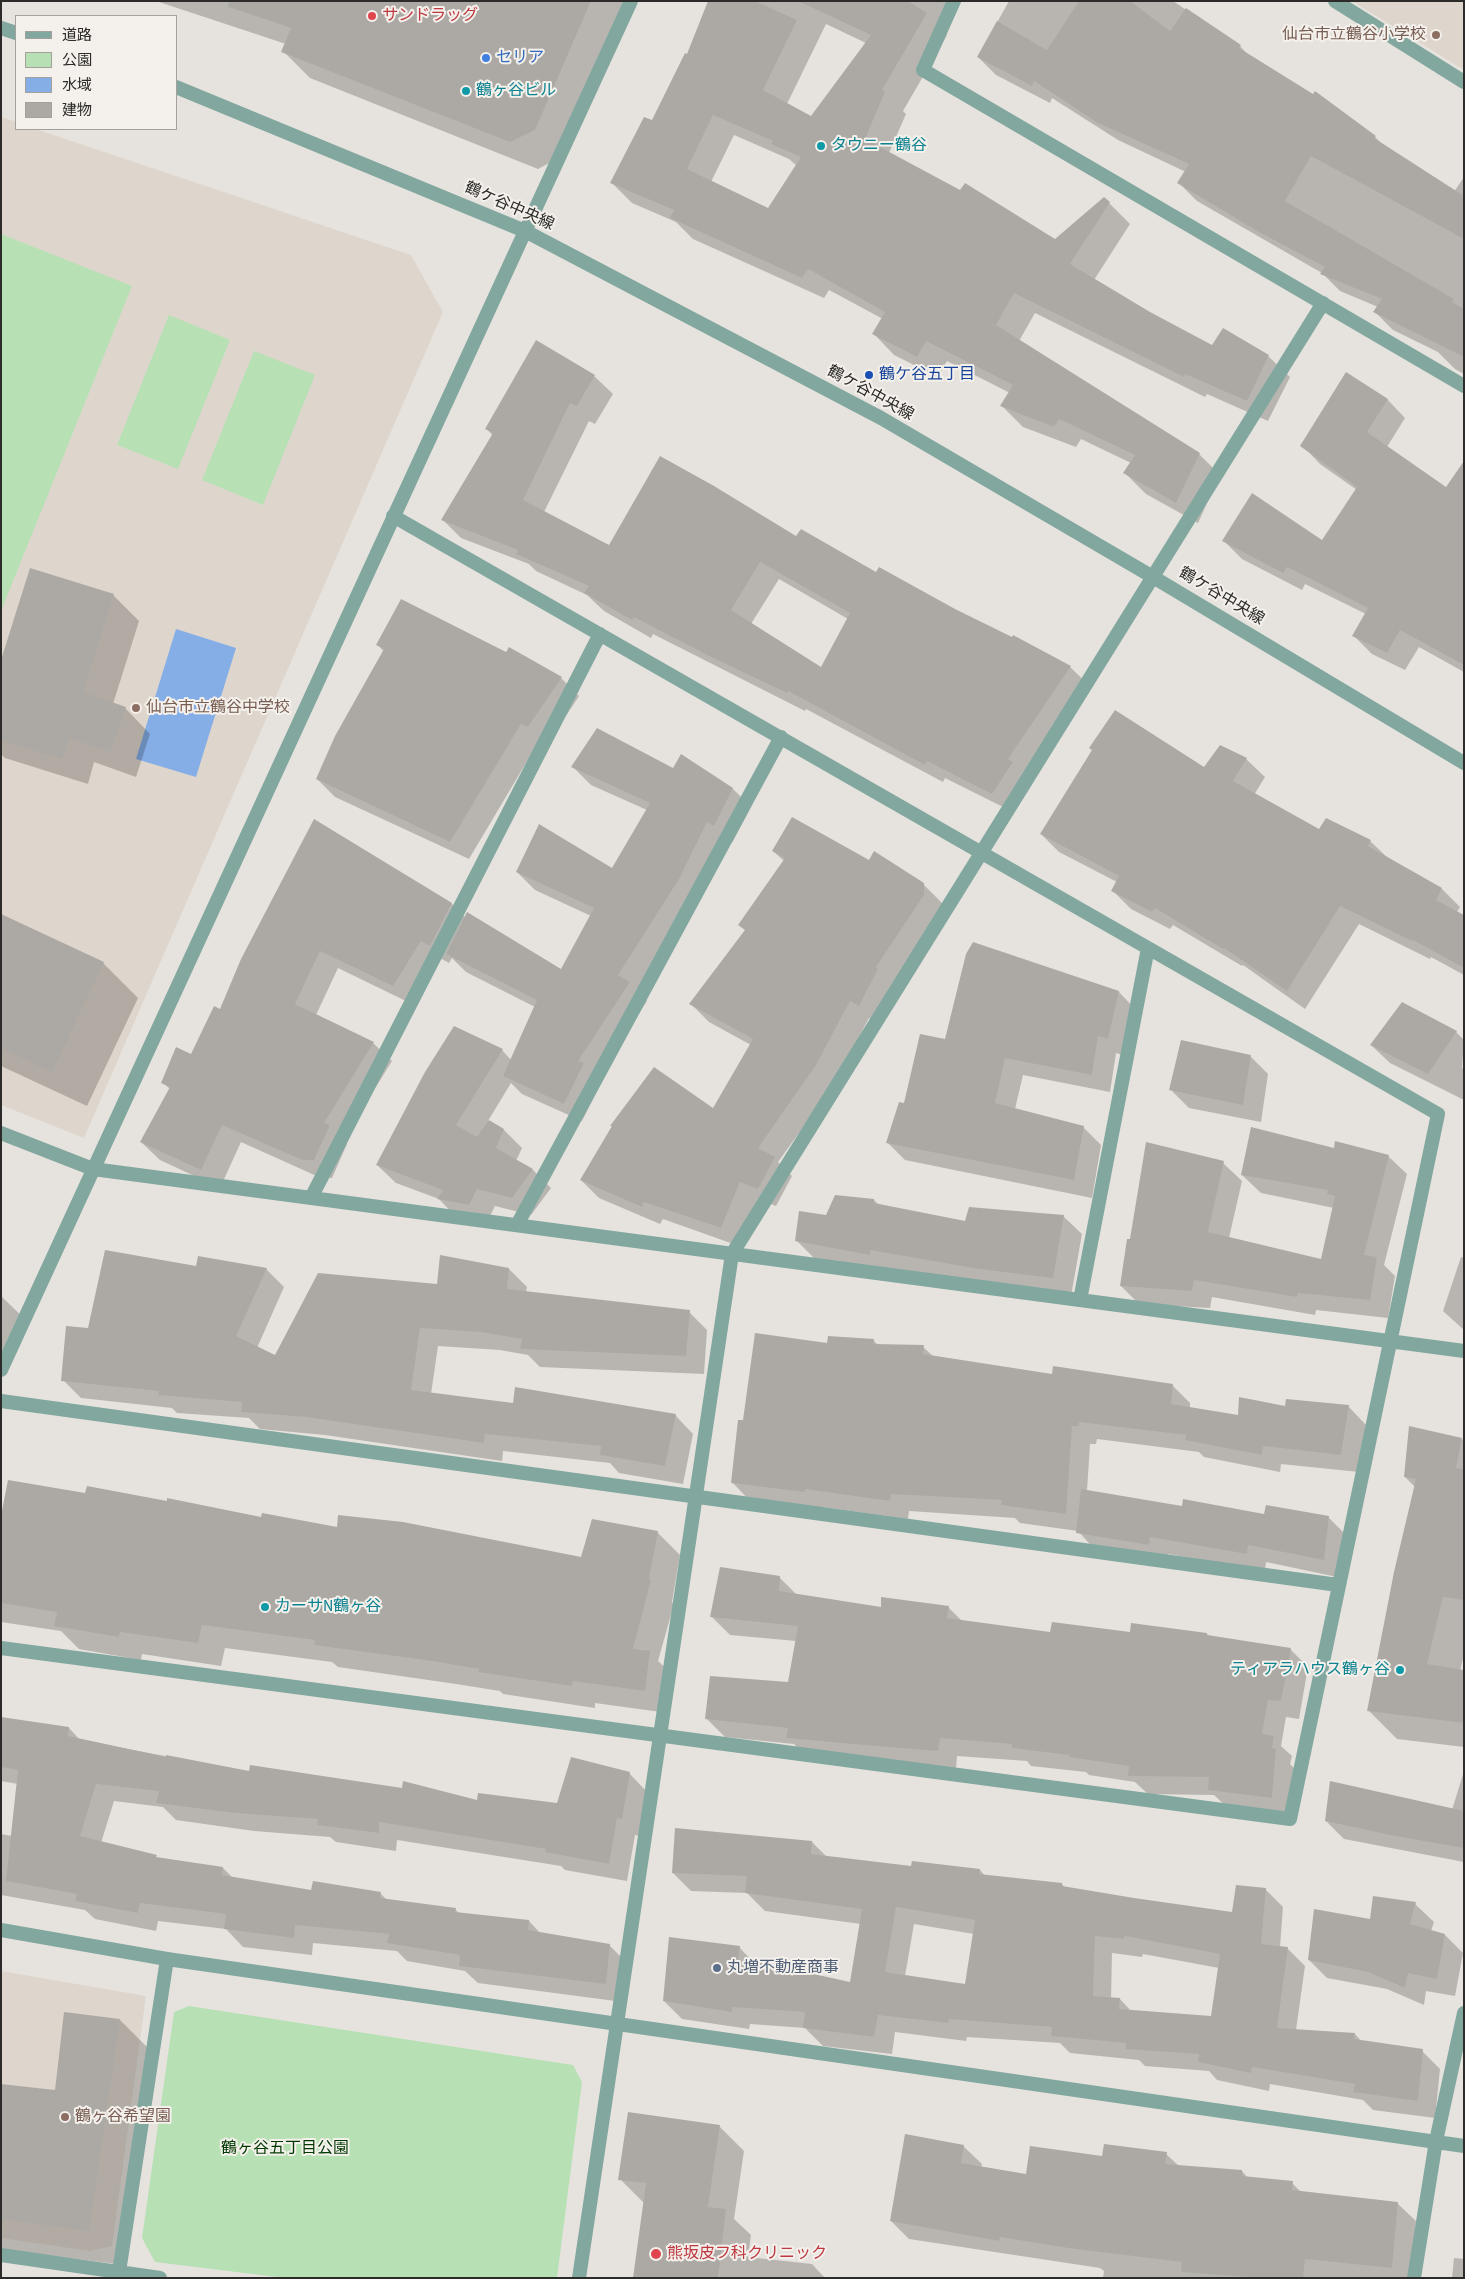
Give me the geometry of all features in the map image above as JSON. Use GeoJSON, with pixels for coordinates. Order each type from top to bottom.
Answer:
{"type":"FeatureCollection","features":[{"type":"Feature","properties":{"kind":"street"},"geometry":{"type":"LineString","coordinates":[[1,1370],[392,516],[631,1]]}},
{"type":"Feature","properties":{"kind":"street"},"geometry":{"type":"LineString","coordinates":[[954,1],[923,70],[1464,386]]}},
{"type":"Feature","properties":{"kind":"street"},"geometry":{"type":"LineString","coordinates":[[1335,1],[1464,82]]}},
{"type":"Feature","properties":{"kind":"street"},"geometry":{"type":"LineString","coordinates":[[1,28],[15,33]]}},
{"type":"Feature","properties":{"kind":"street","name":"鶴ケ谷中央線"},"geometry":{"type":"LineString","coordinates":[[178,88],[525,230],[880,418],[1153,577],[1464,763]]}},
{"type":"Feature","properties":{"kind":"street"},"geometry":{"type":"LineString","coordinates":[[579,2278],[732,1254],[1323,304]]}},
{"type":"Feature","properties":{"kind":"street"},"geometry":{"type":"LineString","coordinates":[[1,1648],[1290,1819],[1388,1341],[1438,1114],[392,516]]}},
{"type":"Feature","properties":{"kind":"street"},"geometry":{"type":"LineString","coordinates":[[311,1198],[600,634]]}},
{"type":"Feature","properties":{"kind":"street"},"geometry":{"type":"LineString","coordinates":[[518,1225],[781,738]]}},
{"type":"Feature","properties":{"kind":"street"},"geometry":{"type":"LineString","coordinates":[[1080,1300],[1148,948]]}},
{"type":"Feature","properties":{"kind":"street"},"geometry":{"type":"LineString","coordinates":[[1,1132],[93,1169],[1464,1351]]}},
{"type":"Feature","properties":{"kind":"street"},"geometry":{"type":"LineString","coordinates":[[1,1401],[1338,1585]]}},
{"type":"Feature","properties":{"kind":"street"},"geometry":{"type":"LineString","coordinates":[[1,1930],[167,1959],[1464,2146]]}},
{"type":"Feature","properties":{"kind":"street"},"geometry":{"type":"LineString","coordinates":[[119,2272],[167,1959]]}},
{"type":"Feature","properties":{"kind":"street"},"geometry":{"type":"LineString","coordinates":[[1414,2278],[1436,2141],[1464,2014]]}},
{"type":"Feature","properties":{"kind":"street"},"geometry":{"type":"LineString","coordinates":[[1,2256],[160,2278]]}},
{"type":"Feature","properties":{"kind":"shaded area","name":"仙台市立鶴谷小学校"},"geometry":{"type":"Polygon","coordinates":[[[1352,1],[1464,1],[1464,70],[1352,1]]]}},
{"type":"Feature","properties":{"kind":"shaded area","name":"仙台市立鶴谷中学校"},"geometry":{"type":"Polygon","coordinates":[[[1,117],[15,122],[15,130],[39,130],[411,255],[443,312],[84,1138],[1,1105],[1,117]]]}},
{"type":"Feature","properties":{"kind":"shaded area","name":"鶴ヶ谷希望園"},"geometry":{"type":"Polygon","coordinates":[[[1,1971],[146,1996],[112,2246],[90,2251],[1,2238],[1,1971]]]}},
{"type":"Feature","properties":{"kind":"green space"},"geometry":{"type":"Polygon","coordinates":[[[1,234],[132,286],[1,611],[1,234]]]}},
{"type":"Feature","properties":{"kind":"green space"},"geometry":{"type":"Polygon","coordinates":[[[169,315],[230,340],[178,469],[117,445],[169,315]]]}},
{"type":"Feature","properties":{"kind":"green space"},"geometry":{"type":"Polygon","coordinates":[[[254,351],[315,375],[263,505],[202,480],[254,351]]]}},
{"type":"Feature","properties":{"kind":"green space","name":"鶴ヶ谷五丁目公園"},"geometry":{"type":"Polygon","coordinates":[[[189,2006],[573,2065],[582,2082],[557,2278],[285,2278],[155,2262],[142,2238],[174,2012],[189,2006]]]}},
{"type":"Feature","properties":{"kind":"water"},"geometry":{"type":"Polygon","coordinates":[[[176,629],[236,648],[196,777],[136,759],[176,629]]]}},
{"type":"Feature","properties":{"kind":"building","name":"鶴ヶ谷ビル"},"geometry":{"type":"Polygon","coordinates":[[[229,1],[591,1],[535,130],[510,142],[281,52],[291,28],[228,7],[229,1]]]}},
{"type":"Feature","properties":{"kind":"building"},"geometry":{"type":"Polygon","coordinates":[[[708,1],[755,1],[797,20],[763,90],[811,116],[871,35],[798,1],[908,1],[927,13],[882,90],[885,92],[865,139],[960,190],[965,183],[1055,239],[1104,197],[1110,202],[1070,264],[1150,312],[1212,345],[1223,328],[1269,355],[1247,401],[1185,374],[1184,377],[1014,293],[996,325],[1200,453],[1176,503],[1123,473],[1135,455],[1059,419],[1054,427],[1000,406],[1013,385],[926,341],[917,357],[872,334],[885,312],[808,269],[802,278],[670,218],[674,210],[610,183],[644,117],[652,120],[685,53],[687,54],[708,1]],[[713,115],[687,169],[768,208],[801,157],[771,144],[773,141],[713,115]]]}},
{"type":"Feature","properties":{"kind":"building"},"geometry":{"type":"Polygon","coordinates":[[[1079,1],[1130,1],[1170,31],[1186,8],[1241,45],[1239,48],[1313,94],[1315,91],[1376,136],[1374,138],[1464,196],[1464,239],[1311,156],[1285,201],[1454,299],[1452,302],[1464,309],[1464,357],[1373,312],[1382,299],[1320,274],[1325,267],[1257,231],[1177,183],[1189,164],[1098,123],[1034,81],[1032,86],[977,57],[997,21],[1047,50],[1079,1]]]}},
{"type":"Feature","properties":{"kind":"building"},"geometry":{"type":"Polygon","coordinates":[[[536,340],[595,375],[577,406],[570,403],[523,500],[609,545],[660,456],[714,486],[796,536],[801,529],[876,572],[879,567],[955,609],[1012,637],[1013,635],[1071,666],[1008,759],[1013,762],[992,794],[927,761],[925,765],[788,691],[787,693],[707,655],[634,617],[632,620],[584,593],[589,586],[516,554],[518,550],[441,520],[493,433],[485,429],[536,340]],[[760,562],[731,610],[821,667],[850,613],[760,562]]]}},
{"type":"Feature","properties":{"kind":"building"},"geometry":{"type":"Polygon","coordinates":[[[1346,372],[1388,399],[1367,432],[1446,487],[1464,461],[1464,665],[1400,630],[1387,653],[1352,636],[1368,608],[1287,567],[1283,573],[1222,541],[1252,493],[1322,540],[1357,487],[1300,446],[1346,372]]]}},
{"type":"Feature","properties":{"kind":"building"},"geometry":{"type":"Polygon","coordinates":[[[30,568],[114,594],[83,692],[126,707],[110,752],[69,738],[62,759],[1,740],[1,660],[30,568]]]}},
{"type":"Feature","properties":{"kind":"building"},"geometry":{"type":"Polygon","coordinates":[[[401,599],[506,652],[509,647],[562,677],[528,727],[521,724],[450,842],[316,779],[335,736],[384,649],[376,645],[401,599]]]}},
{"type":"Feature","properties":{"kind":"building"},"geometry":{"type":"Polygon","coordinates":[[[1115,710],[1204,767],[1220,745],[1247,758],[1233,781],[1319,829],[1326,818],[1371,840],[1368,846],[1442,888],[1436,900],[1464,915],[1464,968],[1413,940],[1340,906],[1287,991],[1224,948],[1155,908],[1152,912],[1111,891],[1119,876],[1040,834],[1092,750],[1089,748],[1115,710]]]}},
{"type":"Feature","properties":{"kind":"building"},"geometry":{"type":"Polygon","coordinates":[[[597,728],[673,768],[681,754],[733,788],[714,826],[707,822],[679,879],[618,975],[630,982],[578,1061],[584,1063],[564,1104],[503,1076],[537,1000],[446,954],[467,912],[561,969],[594,908],[516,872],[539,824],[612,868],[650,803],[571,767],[597,728]]]}},
{"type":"Feature","properties":{"kind":"building"},"geometry":{"type":"Polygon","coordinates":[[[792,817],[869,860],[874,851],[924,883],[924,895],[876,967],[878,969],[859,1006],[850,1001],[816,1065],[758,1148],[775,1157],[758,1189],[740,1182],[721,1228],[644,1202],[642,1207],[580,1180],[612,1126],[610,1126],[654,1067],[713,1108],[753,1039],[689,1004],[745,930],[738,925],[785,858],[772,851],[792,817]]]}},
{"type":"Feature","properties":{"kind":"building"},"geometry":{"type":"Polygon","coordinates":[[[314,819],[452,903],[430,946],[421,941],[393,986],[320,951],[295,1004],[374,1042],[324,1123],[330,1125],[314,1160],[302,1160],[222,1125],[201,1170],[140,1142],[170,1087],[161,1083],[176,1047],[191,1054],[214,1006],[220,1009],[241,959],[314,819]]]}},
{"type":"Feature","properties":{"kind":"building"},"geometry":{"type":"Polygon","coordinates":[[[1,914],[104,962],[52,1072],[1,1048],[1,914]]]}},
{"type":"Feature","properties":{"kind":"building"},"geometry":{"type":"Polygon","coordinates":[[[973,942],[1119,991],[1108,1039],[1098,1036],[1092,1075],[1005,1058],[995,1103],[1084,1126],[1074,1180],[886,1143],[899,1102],[904,1103],[920,1034],[945,1039],[966,954],[973,942]]]}},
{"type":"Feature","properties":{"kind":"building"},"geometry":{"type":"Polygon","coordinates":[[[1402,1002],[1457,1031],[1428,1074],[1370,1045],[1402,1002]]]}},
{"type":"Feature","properties":{"kind":"building"},"geometry":{"type":"Polygon","coordinates":[[[454,1026],[503,1049],[456,1125],[477,1137],[489,1120],[504,1129],[496,1148],[533,1169],[512,1198],[477,1189],[469,1205],[437,1199],[443,1190],[376,1165],[425,1072],[454,1026]]]}},
{"type":"Feature","properties":{"kind":"building"},"geometry":{"type":"Polygon","coordinates":[[[1181,1040],[1251,1055],[1243,1105],[1169,1090],[1181,1040]]]}},
{"type":"Feature","properties":{"kind":"building"},"geometry":{"type":"Polygon","coordinates":[[[1251,1127],[1334,1148],[1335,1141],[1389,1155],[1364,1255],[1377,1257],[1370,1300],[1298,1293],[1297,1297],[1194,1280],[1192,1291],[1120,1286],[1146,1142],[1224,1161],[1208,1232],[1321,1259],[1335,1196],[1327,1194],[1328,1190],[1241,1175],[1251,1127]]]}},
{"type":"Feature","properties":{"kind":"building"},"geometry":{"type":"Polygon","coordinates":[[[835,1195],[874,1199],[874,1203],[965,1221],[969,1207],[1064,1215],[1053,1278],[979,1269],[870,1250],[870,1255],[795,1241],[799,1211],[826,1215],[835,1195]]]}},
{"type":"Feature","properties":{"kind":"building"},"geometry":{"type":"Polygon","coordinates":[[[105,1250],[196,1266],[198,1256],[267,1268],[236,1336],[275,1355],[318,1273],[437,1284],[440,1255],[509,1268],[507,1289],[690,1310],[686,1356],[520,1349],[522,1339],[481,1332],[420,1328],[411,1390],[513,1403],[515,1387],[676,1414],[665,1466],[600,1455],[601,1446],[485,1434],[484,1443],[306,1417],[241,1412],[242,1402],[158,1395],[159,1391],[61,1381],[66,1326],[88,1328],[105,1250]]]}},
{"type":"Feature","properties":{"kind":"building"},"geometry":{"type":"Polygon","coordinates":[[[755,1333],[827,1343],[828,1336],[874,1339],[873,1344],[924,1345],[923,1354],[1052,1374],[1053,1366],[1173,1384],[1171,1404],[1238,1415],[1239,1397],[1285,1406],[1286,1399],[1349,1405],[1341,1455],[1263,1446],[1262,1455],[1185,1440],[1186,1435],[1079,1422],[1079,1426],[1072,1426],[1066,1514],[1001,1505],[1002,1500],[891,1494],[890,1501],[805,1489],[805,1492],[731,1483],[738,1420],[743,1420],[755,1333]]]}},
{"type":"Feature","properties":{"kind":"building"},"geometry":{"type":"Polygon","coordinates":[[[1409,1426],[1462,1438],[1456,1468],[1464,1469],[1464,1600],[1443,1597],[1427,1664],[1464,1670],[1464,1723],[1367,1711],[1394,1572],[1416,1479],[1404,1477],[1409,1426]]]}},
{"type":"Feature","properties":{"kind":"building"},"geometry":{"type":"Polygon","coordinates":[[[8,1480],[85,1493],[87,1486],[167,1501],[167,1498],[261,1517],[262,1513],[337,1527],[338,1515],[403,1522],[581,1557],[592,1519],[658,1531],[649,1579],[651,1580],[633,1649],[650,1651],[645,1691],[573,1681],[572,1686],[478,1672],[479,1669],[432,1661],[314,1645],[315,1640],[202,1625],[198,1643],[120,1632],[119,1637],[54,1626],[57,1612],[1,1603],[1,1516],[8,1480]]]}},
{"type":"Feature","properties":{"kind":"building"},"geometry":{"type":"Polygon","coordinates":[[[1081,1489],[1182,1506],[1183,1499],[1264,1514],[1266,1505],[1329,1516],[1324,1560],[1248,1545],[1247,1554],[1150,1537],[1149,1545],[1076,1533],[1081,1489]]]}},
{"type":"Feature","properties":{"kind":"building"},"geometry":{"type":"Polygon","coordinates":[[[720,1567],[780,1576],[779,1591],[881,1607],[881,1597],[949,1606],[947,1618],[1050,1632],[1052,1622],[1130,1632],[1131,1623],[1207,1633],[1207,1635],[1291,1648],[1281,1701],[1268,1700],[1262,1734],[1274,1736],[1272,1748],[1276,1749],[1272,1798],[1208,1790],[1209,1777],[1128,1776],[1129,1766],[1069,1757],[1069,1755],[1012,1748],[1012,1744],[940,1738],[938,1751],[864,1745],[786,1738],[788,1728],[705,1719],[710,1676],[788,1682],[798,1626],[710,1617],[720,1567]]]}},
{"type":"Feature","properties":{"kind":"building"},"geometry":{"type":"Polygon","coordinates":[[[1,1717],[69,1727],[68,1736],[166,1757],[166,1755],[249,1771],[250,1765],[402,1788],[403,1781],[477,1800],[478,1793],[557,1803],[571,1757],[630,1772],[622,1819],[617,1818],[609,1864],[545,1852],[546,1849],[379,1822],[379,1833],[317,1825],[318,1819],[235,1813],[156,1803],[159,1791],[96,1784],[80,1836],[157,1855],[156,1857],[223,1867],[222,1875],[311,1890],[313,1881],[381,1892],[380,1898],[456,1908],[455,1912],[529,1920],[528,1930],[610,1944],[606,1984],[459,1966],[460,1955],[387,1943],[389,1934],[295,1925],[294,1938],[224,1929],[226,1914],[140,1903],[138,1913],[75,1901],[77,1894],[6,1881],[18,1770],[1,1767],[1,1717]]]}},
{"type":"Feature","properties":{"kind":"building"},"geometry":{"type":"Polygon","coordinates":[[[1330,1781],[1464,1811],[1464,1848],[1325,1821],[1330,1781]]]}},
{"type":"Feature","properties":{"kind":"building"},"geometry":{"type":"Polygon","coordinates":[[[675,1828],[812,1841],[811,1854],[911,1866],[912,1861],[980,1869],[979,1874],[1062,1883],[1062,1886],[1232,1912],[1236,1885],[1266,1888],[1261,1944],[1288,1947],[1277,2028],[1355,2033],[1354,2039],[1423,2049],[1418,2101],[1353,2092],[1355,2084],[1252,2067],[1251,2073],[1198,2062],[1199,2054],[1126,2049],[1126,2043],[1051,2036],[1052,2027],[949,2019],[948,2023],[878,2015],[874,2037],[803,2028],[805,2012],[732,2007],[732,2012],[663,2001],[669,1937],[740,1946],[738,1960],[795,1967],[795,1970],[850,1982],[862,1909],[745,1893],[747,1876],[672,1873],[675,1828]],[[896,1907],[885,1972],[965,1984],[975,1920],[896,1907]],[[1095,1936],[1093,1996],[1120,1998],[1119,2009],[1211,2016],[1220,1954],[1125,1936],[1124,1939],[1095,1936]]]}},
{"type":"Feature","properties":{"kind":"building"},"geometry":{"type":"Polygon","coordinates":[[[1373,1896],[1416,1902],[1410,1924],[1445,1934],[1437,1979],[1408,1973],[1405,1988],[1368,1972],[1308,1960],[1314,1909],[1370,1919],[1373,1896]]]}},
{"type":"Feature","properties":{"kind":"building","name":"鶴ヶ谷希望園"},"geometry":{"type":"Polygon","coordinates":[[[64,2012],[120,2019],[89,2231],[1,2219],[1,2084],[55,2090],[64,2012]]]}},
{"type":"Feature","properties":{"kind":"building"},"geometry":{"type":"Polygon","coordinates":[[[628,2112],[720,2125],[708,2207],[726,2209],[718,2278],[633,2278],[646,2183],[618,2180],[628,2112]]]}},
{"type":"Feature","properties":{"kind":"building"},"geometry":{"type":"Polygon","coordinates":[[[905,2134],[964,2145],[961,2163],[1026,2174],[1030,2146],[1102,2156],[1104,2144],[1167,2152],[1165,2164],[1242,2170],[1242,2176],[1293,2181],[1292,2190],[1398,2202],[1392,2268],[1305,2259],[1303,2278],[1260,2278],[1181,2272],[1182,2262],[1068,2248],[1000,2237],[999,2241],[890,2221],[905,2134]]]}},
{"type":"Feature","properties":{"kind":"place","name":"サンドラッグ"},"geometry":{"type":"Point","coordinates":[372,16]}},
{"type":"Feature","properties":{"kind":"place","name":"仙台市立鶴谷小学校"},"geometry":{"type":"Point","coordinates":[1436,35]}},
{"type":"Feature","properties":{"kind":"place","name":"セリア"},"geometry":{"type":"Point","coordinates":[486,58]}},
{"type":"Feature","properties":{"kind":"place","name":"鶴ヶ谷ビル"},"geometry":{"type":"Point","coordinates":[466,91]}},
{"type":"Feature","properties":{"kind":"place","name":"タウニー鶴谷"},"geometry":{"type":"Point","coordinates":[821,146]}},
{"type":"Feature","properties":{"kind":"place","name":"鶴ケ谷五丁目"},"geometry":{"type":"Point","coordinates":[869,375]}},
{"type":"Feature","properties":{"kind":"place","name":"仙台市立鶴谷中学校"},"geometry":{"type":"Point","coordinates":[136,708]}},
{"type":"Feature","properties":{"kind":"place","name":"カーサN鶴ヶ谷"},"geometry":{"type":"Point","coordinates":[265,1607]}},
{"type":"Feature","properties":{"kind":"place","name":"ティアラハウス鶴ヶ谷"},"geometry":{"type":"Point","coordinates":[1400,1670]}},
{"type":"Feature","properties":{"kind":"place","name":"丸増不動産商事"},"geometry":{"type":"Point","coordinates":[717,1968]}},
{"type":"Feature","properties":{"kind":"place","name":"鶴ヶ谷希望園"},"geometry":{"type":"Point","coordinates":[65,2117]}},
{"type":"Feature","properties":{"kind":"place","name":"熊坂皮フ科クリニック"},"geometry":{"type":"Point","coordinates":[656,2254]}}]}
